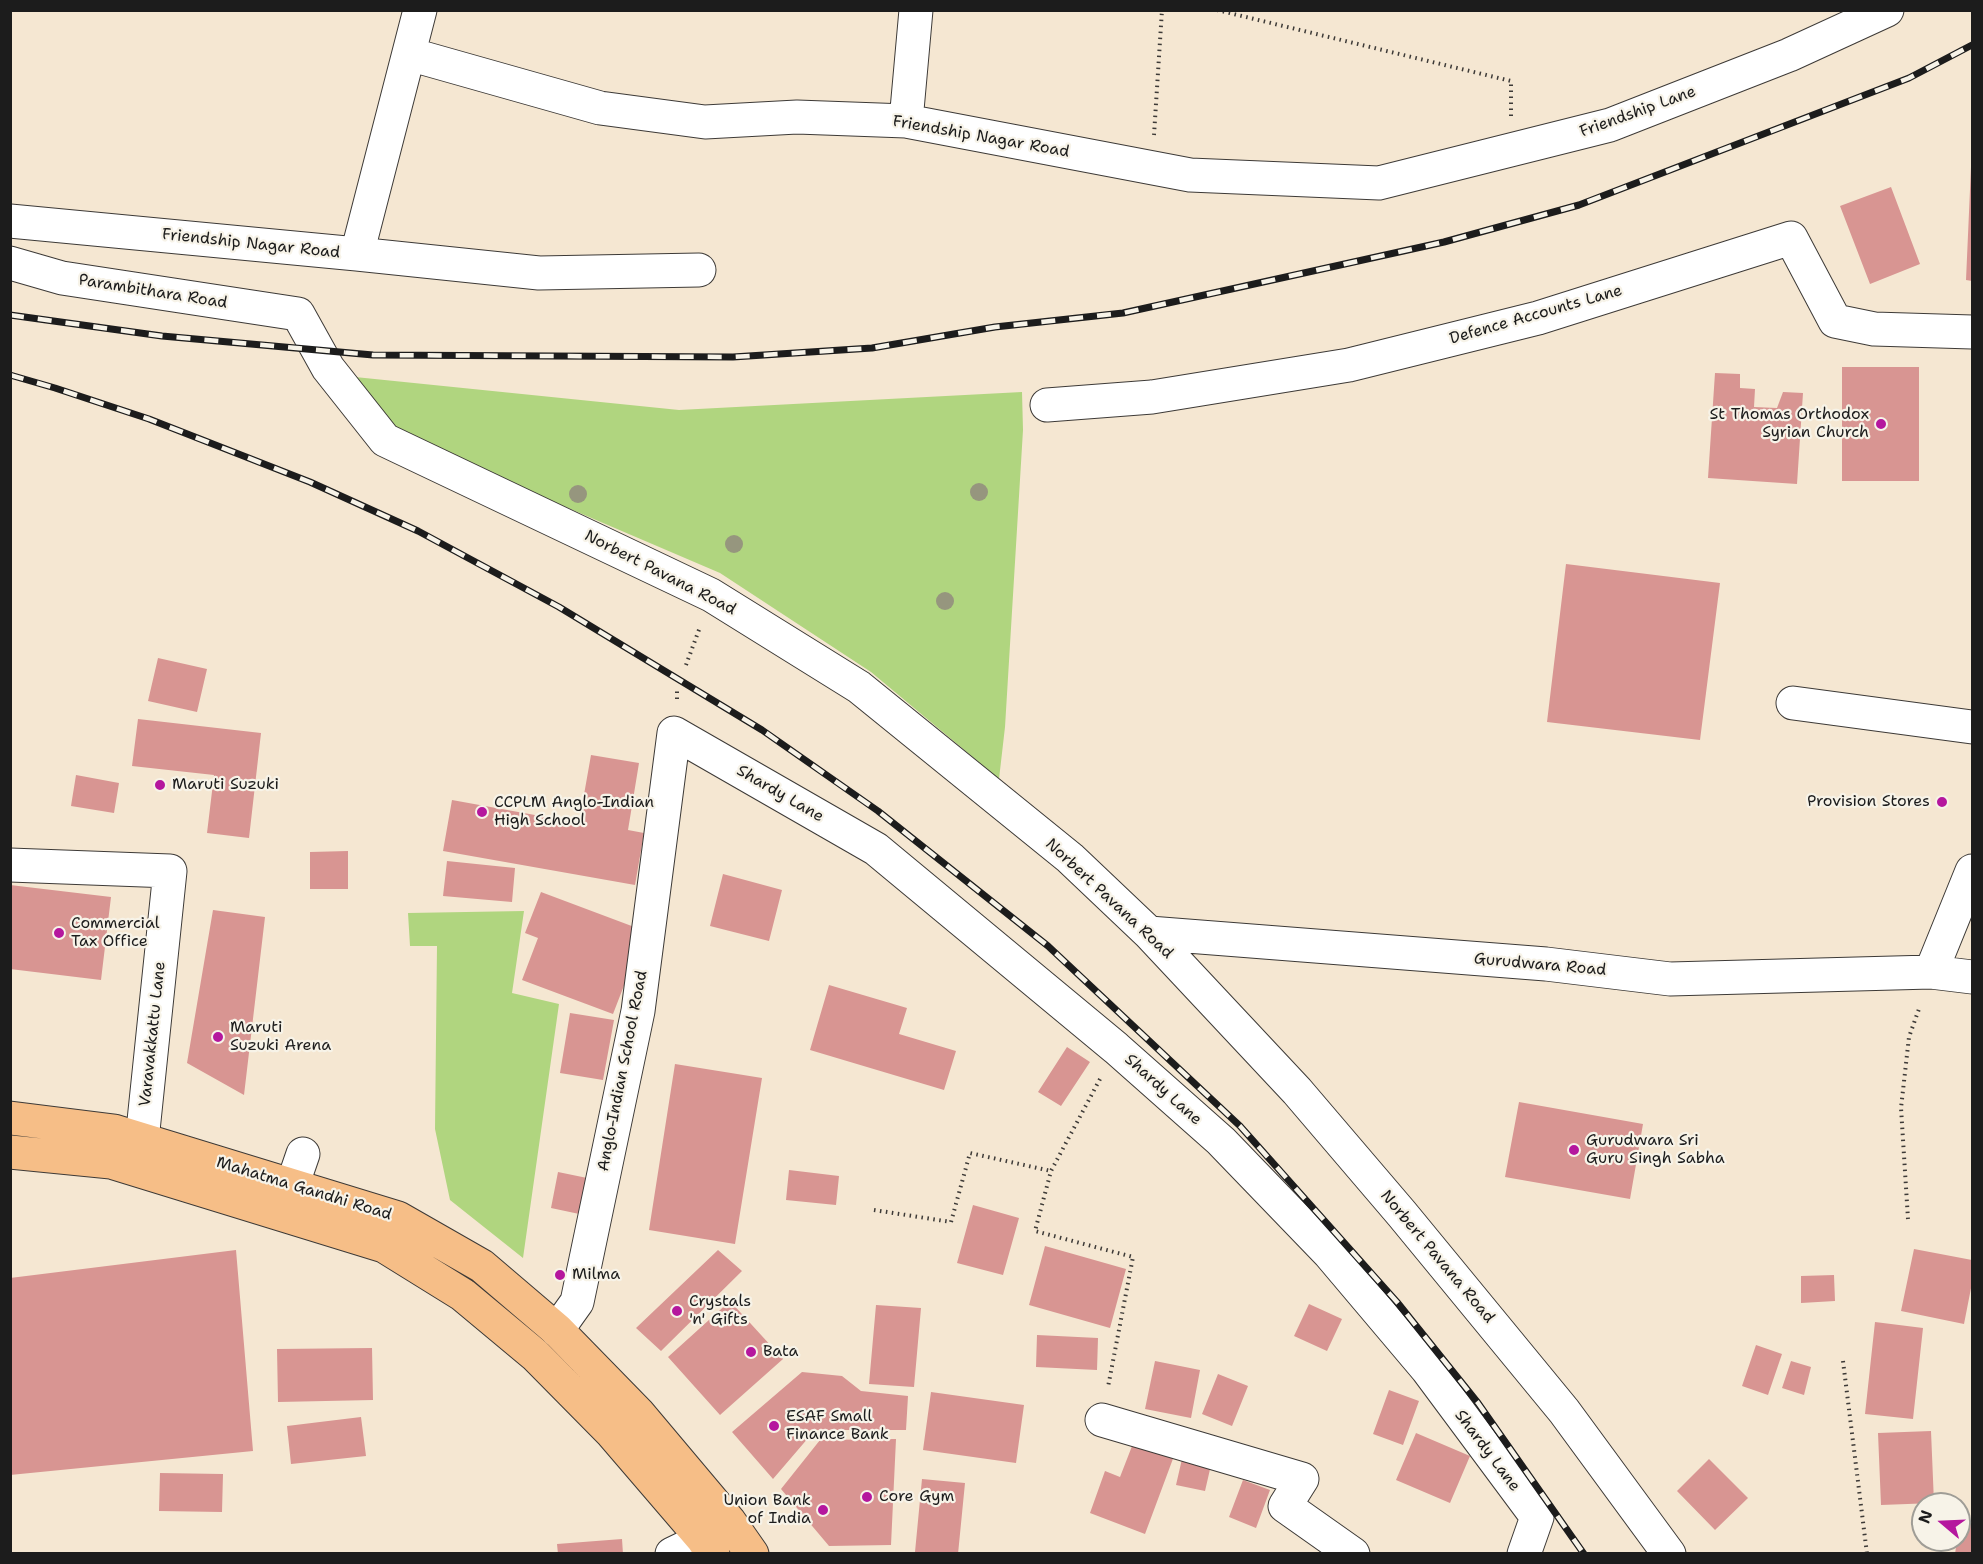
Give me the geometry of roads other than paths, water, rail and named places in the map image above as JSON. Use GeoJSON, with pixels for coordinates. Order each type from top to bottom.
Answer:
{"type":"FeatureCollection","features":[{"type":"Feature","properties":{"kind":"main road","name":"Mahatma Gandhi Road"},"geometry":{"type":"LineString","coordinates":[[10,1118],[114,1131],[398,1218],[482,1266],[557,1330],[639,1414],[715,1538]]}},
{"type":"Feature","properties":{"kind":"main road","name":"Mahatma Gandhi Road"},"geometry":{"type":"LineString","coordinates":[[10,1152],[111,1162],[384,1246],[464,1295],[536,1355],[715,1538],[752,1554]]}},
{"type":"Feature","properties":{"kind":"street","name":"Friendship Nagar Road"},"geometry":{"type":"LineString","coordinates":[[10,221],[357,254],[420,10]]}},
{"type":"Feature","properties":{"kind":"street"},"geometry":{"type":"LineString","coordinates":[[906,121],[916,10]]}},
{"type":"Feature","properties":{"kind":"street","name":"Friendship Lane"},"geometry":{"type":"LineString","coordinates":[[1379,183],[1610,125],[1789,55],[1887,10]]}},
{"type":"Feature","properties":{"kind":"street","name":"Friendship Nagar Road"},"geometry":{"type":"LineString","coordinates":[[409,54],[600,108],[705,122],[797,117],[906,121],[1190,175],[1379,183]]}},
{"type":"Feature","properties":{"kind":"street","name":"Defence Accounts Lane"},"geometry":{"type":"LineString","coordinates":[[1047,405],[1152,397],[1349,365],[1538,318],[1791,238],[1835,321],[1874,329],[1972,332]]}},
{"type":"Feature","properties":{"kind":"street"},"geometry":{"type":"LineString","coordinates":[[357,254],[539,273],[699,270]]}},
{"type":"Feature","properties":{"kind":"street","name":"Parambithara Road"},"geometry":{"type":"LineString","coordinates":[[10,264],[62,278],[298,314],[328,368],[385,440]]}},
{"type":"Feature","properties":{"kind":"street","name":"Norbert Pavana Road"},"geometry":{"type":"LineString","coordinates":[[385,440],[711,595],[859,687],[1074,854],[1298,1091],[1564,1411],[1670,1554]]}},
{"type":"Feature","properties":{"kind":"street"},"geometry":{"type":"LineString","coordinates":[[1793,703],[1972,727]]}},
{"type":"Feature","properties":{"kind":"street","name":"Shardy Lane"},"geometry":{"type":"LineString","coordinates":[[674,733],[876,849],[1116,1048],[1221,1141],[1329,1253],[1427,1369],[1537,1517],[1524,1554]]}},
{"type":"Feature","properties":{"kind":"street","name":"Anglo-Indian School Road"},"geometry":{"type":"LineString","coordinates":[[557,1330],[578,1302],[638,1011],[674,733]]}},
{"type":"Feature","properties":{"kind":"street","name":"Varavakkattu Lane"},"geometry":{"type":"LineString","coordinates":[[10,865],[170,871],[142,1140]]}},
{"type":"Feature","properties":{"kind":"street"},"geometry":{"type":"LineString","coordinates":[[1931,972],[1972,871]]}},
{"type":"Feature","properties":{"kind":"street","name":"Gurudwara Road"},"geometry":{"type":"LineString","coordinates":[[1149,933],[1546,964],[1670,979],[1931,972],[1972,977]]}},
{"type":"Feature","properties":{"kind":"street"},"geometry":{"type":"LineString","coordinates":[[292,1186],[303,1154]]}},
{"type":"Feature","properties":{"kind":"street"},"geometry":{"type":"LineString","coordinates":[[1102,1420],[1302,1479],[1285,1506],[1353,1554]]}},
{"type":"Feature","properties":{"kind":"street"},"geometry":{"type":"LineString","coordinates":[[672,1554],[715,1538]]}},
{"type":"Feature","properties":{"kind":"railway"},"geometry":{"type":"LineString","coordinates":[[10,315],[162,336],[373,355],[733,357],[872,348],[995,327],[1123,313],[1444,242],[1579,205],[1909,78],[1972,45]]}},
{"type":"Feature","properties":{"kind":"railway"},"geometry":{"type":"LineString","coordinates":[[10,375],[149,419],[310,482],[418,531],[559,607],[762,730],[878,811],[1048,946],[1240,1126],[1397,1302],[1478,1403],[1584,1554]]}},
{"type":"Feature","properties":{"kind":"place","name":"St Thomas Orthodox Syrian Church"},"geometry":{"type":"Point","coordinates":[1881,424]}},
{"type":"Feature","properties":{"kind":"place","name":"Maruti Suzuki"},"geometry":{"type":"Point","coordinates":[160,785]}},
{"type":"Feature","properties":{"kind":"place","name":"Provision Stores"},"geometry":{"type":"Point","coordinates":[1942,802]}},
{"type":"Feature","properties":{"kind":"place","name":"CCPLM Anglo-Indian High School"},"geometry":{"type":"Point","coordinates":[482,812]}},
{"type":"Feature","properties":{"kind":"place","name":"Commercial Tax Office"},"geometry":{"type":"Point","coordinates":[59,933]}},
{"type":"Feature","properties":{"kind":"place","name":"Maruti Suzuki Arena"},"geometry":{"type":"Point","coordinates":[218,1037]}},
{"type":"Feature","properties":{"kind":"place","name":"Gurudwara Sri Guru Singh Sabha"},"geometry":{"type":"Point","coordinates":[1574,1150]}},
{"type":"Feature","properties":{"kind":"place","name":"Milma"},"geometry":{"type":"Point","coordinates":[560,1275]}},
{"type":"Feature","properties":{"kind":"place","name":"Crystals 'n' Gifts"},"geometry":{"type":"Point","coordinates":[677,1311]}},
{"type":"Feature","properties":{"kind":"place","name":"Bata"},"geometry":{"type":"Point","coordinates":[751,1352]}},
{"type":"Feature","properties":{"kind":"place","name":"ESAF Small Finance Bank"},"geometry":{"type":"Point","coordinates":[774,1426]}},
{"type":"Feature","properties":{"kind":"place","name":"Core Gym"},"geometry":{"type":"Point","coordinates":[867,1497]}},
{"type":"Feature","properties":{"kind":"place","name":"Union Bank of India"},"geometry":{"type":"Point","coordinates":[823,1510]}}]}
